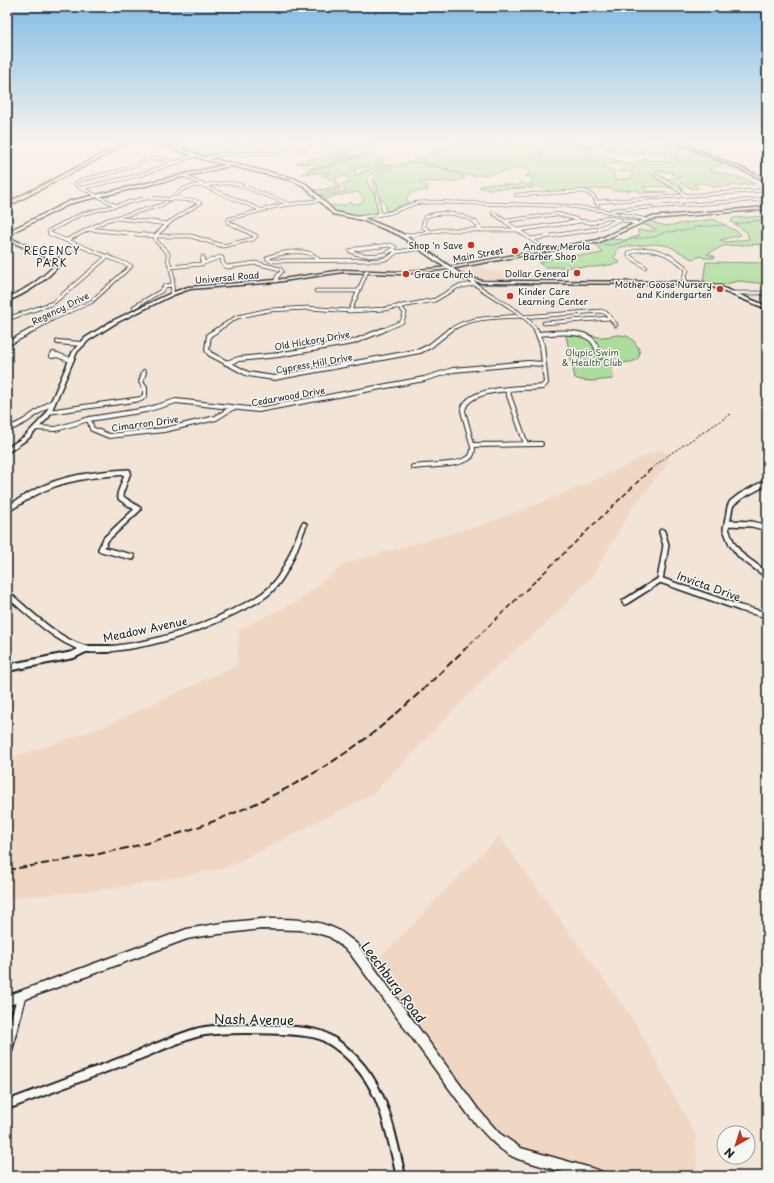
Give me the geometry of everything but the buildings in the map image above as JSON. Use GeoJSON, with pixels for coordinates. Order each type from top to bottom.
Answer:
{"type":"FeatureCollection","features":[{"type":"Feature","properties":{"kind":"highway"},"geometry":{"type":"LineString","coordinates":[[7,204],[24,195]]}},
{"type":"Feature","properties":{"kind":"highway"},"geometry":{"type":"LineString","coordinates":[[7,204],[24,195]]}},
{"type":"Feature","properties":{"kind":"main road"},"geometry":{"type":"LineString","coordinates":[[316,195],[334,213],[369,221],[404,236],[471,282],[687,283],[709,285],[767,308]]}},
{"type":"Feature","properties":{"kind":"street"},"geometry":{"type":"LineString","coordinates":[[7,300],[19,296],[60,264],[60,261],[13,241],[10,238],[11,232],[65,205],[100,195]]}},
{"type":"Feature","properties":{"kind":"street"},"geometry":{"type":"LineString","coordinates":[[67,240],[112,218],[159,206],[176,195]]}},
{"type":"Feature","properties":{"kind":"street"},"geometry":{"type":"LineString","coordinates":[[227,195],[261,210]]}},
{"type":"Feature","properties":{"kind":"street"},"geometry":{"type":"LineString","coordinates":[[266,195],[289,204]]}},
{"type":"Feature","properties":{"kind":"street"},"geometry":{"type":"LineString","coordinates":[[377,195],[380,215]]}},
{"type":"Feature","properties":{"kind":"street"},"geometry":{"type":"LineString","coordinates":[[538,195],[538,205]]}},
{"type":"Feature","properties":{"kind":"street"},"geometry":{"type":"LineString","coordinates":[[590,195],[601,211]]}},
{"type":"Feature","properties":{"kind":"street"},"geometry":{"type":"LineString","coordinates":[[596,202],[698,195]]}},
{"type":"Feature","properties":{"kind":"street"},"geometry":{"type":"LineString","coordinates":[[97,196],[116,205],[148,198],[172,198],[200,202],[167,224],[155,236]]}},
{"type":"Feature","properties":{"kind":"street"},"geometry":{"type":"LineString","coordinates":[[601,211],[767,199]]}},
{"type":"Feature","properties":{"kind":"street"},"geometry":{"type":"LineString","coordinates":[[88,229],[155,236],[194,236],[223,246],[239,244],[253,239],[256,236],[229,223],[228,220],[261,210],[289,204],[321,200]]}},
{"type":"Feature","properties":{"kind":"street"},"geometry":{"type":"LineString","coordinates":[[356,218],[389,213],[411,204],[421,203],[567,206],[644,219]]}},
{"type":"Feature","properties":{"kind":"street","name":"Regency Drive"},"geometry":{"type":"LineString","coordinates":[[7,344],[54,318],[91,302],[129,269],[131,266],[50,234],[49,231],[82,214],[116,205]]}},
{"type":"Feature","properties":{"kind":"street","name":"Main Street"},"geometry":{"type":"LineString","coordinates":[[449,268],[598,242],[607,239],[644,219],[767,208]]}},
{"type":"Feature","properties":{"kind":"street"},"geometry":{"type":"LineString","coordinates":[[493,213],[547,250]]}},
{"type":"Feature","properties":{"kind":"street"},"geometry":{"type":"LineString","coordinates":[[430,232],[423,226],[425,217],[436,214],[459,215],[466,217],[480,226],[481,230]]}},
{"type":"Feature","properties":{"kind":"street"},"geometry":{"type":"LineString","coordinates":[[505,222],[558,214],[583,221],[593,222],[606,217],[636,223]]}},
{"type":"Feature","properties":{"kind":"street"},"geometry":{"type":"LineString","coordinates":[[112,218],[128,221],[167,224]]}},
{"type":"Feature","properties":{"kind":"street"},"geometry":{"type":"LineString","coordinates":[[531,240],[604,227],[620,220]]}},
{"type":"Feature","properties":{"kind":"street"},"geometry":{"type":"LineString","coordinates":[[404,236],[442,230],[518,230],[583,221]]}},
{"type":"Feature","properties":{"kind":"street"},"geometry":{"type":"LineString","coordinates":[[155,236],[156,240],[168,250],[168,259],[173,277],[172,294]]}},
{"type":"Feature","properties":{"kind":"street"},"geometry":{"type":"LineString","coordinates":[[51,257],[82,246]]}},
{"type":"Feature","properties":{"kind":"street"},"geometry":{"type":"LineString","coordinates":[[393,250],[395,247],[390,246],[353,249],[350,251],[354,253],[376,255],[393,250],[397,252]]}},
{"type":"Feature","properties":{"kind":"street"},"geometry":{"type":"LineString","coordinates":[[316,259],[311,254],[305,252],[273,255],[267,258],[272,261],[316,259],[383,260],[389,258],[397,252],[422,248]]}},
{"type":"Feature","properties":{"kind":"street"},"geometry":{"type":"LineString","coordinates":[[645,268],[629,256],[629,253],[636,250],[651,249],[665,253],[685,267],[687,270],[684,277],[687,283]]}},
{"type":"Feature","properties":{"kind":"street"},"geometry":{"type":"LineString","coordinates":[[7,319],[53,303],[108,256]]}},
{"type":"Feature","properties":{"kind":"street"},"geometry":{"type":"LineString","coordinates":[[170,267],[202,264],[220,257],[222,258],[223,264],[226,267],[259,264],[282,270],[276,281]]}},
{"type":"Feature","properties":{"kind":"street"},"geometry":{"type":"LineString","coordinates":[[202,264],[203,258]]}},
{"type":"Feature","properties":{"kind":"street","name":"Universal Road"},"geometry":{"type":"LineString","coordinates":[[7,451],[22,441],[36,428],[48,412],[75,351],[81,344],[114,322],[172,294],[198,287],[276,281],[343,271],[400,273],[449,268]]}},
{"type":"Feature","properties":{"kind":"street"},"geometry":{"type":"LineString","coordinates":[[350,311],[367,272]]}},
{"type":"Feature","properties":{"kind":"street"},"geometry":{"type":"LineString","coordinates":[[413,467],[467,459],[474,452],[463,413],[465,403],[468,400],[479,394],[544,386],[546,383],[539,334],[521,317],[471,282]]}},
{"type":"Feature","properties":{"kind":"street","name":"Cypress Hill Drive"},"geometry":{"type":"LineString","coordinates":[[471,282],[457,287],[435,300],[399,306],[350,311],[308,308],[269,310],[233,318],[211,332],[208,338],[208,352],[254,377],[284,377],[420,352],[457,326],[466,323],[601,311],[605,312],[610,318]]}},
{"type":"Feature","properties":{"kind":"street"},"geometry":{"type":"LineString","coordinates":[[134,307],[161,291],[165,286],[172,285]]}},
{"type":"Feature","properties":{"kind":"street"},"geometry":{"type":"LineString","coordinates":[[316,291],[359,292]]}},
{"type":"Feature","properties":{"kind":"street"},"geometry":{"type":"LineString","coordinates":[[731,293],[767,293]]}},
{"type":"Feature","properties":{"kind":"street","name":"Old Hickory Drive"},"geometry":{"type":"LineString","coordinates":[[226,363],[239,359],[278,355],[353,342],[402,322],[405,313],[399,306]]}},
{"type":"Feature","properties":{"kind":"street"},"geometry":{"type":"LineString","coordinates":[[557,314],[567,327]]}},
{"type":"Feature","properties":{"kind":"street"},"geometry":{"type":"LineString","coordinates":[[544,322],[610,318],[616,325]]}},
{"type":"Feature","properties":{"kind":"street"},"geometry":{"type":"LineString","coordinates":[[539,334],[567,333],[587,337],[594,342],[600,357]]}},
{"type":"Feature","properties":{"kind":"street"},"geometry":{"type":"LineString","coordinates":[[58,342],[81,344]]}},
{"type":"Feature","properties":{"kind":"street"},"geometry":{"type":"LineString","coordinates":[[57,355],[71,360]]}},
{"type":"Feature","properties":{"kind":"street","name":"Cedarwood Drive"},"geometry":{"type":"LineString","coordinates":[[36,428],[56,429],[89,419],[146,410],[176,401],[258,410],[424,379],[453,370],[528,363],[544,364]]}},
{"type":"Feature","properties":{"kind":"street"},"geometry":{"type":"LineString","coordinates":[[48,412],[129,401],[144,397],[145,388],[142,382],[144,372]]}},
{"type":"Feature","properties":{"kind":"street"},"geometry":{"type":"LineString","coordinates":[[507,390],[526,444]]}},
{"type":"Feature","properties":{"kind":"street"},"geometry":{"type":"LineString","coordinates":[[7,430],[25,421],[52,402]]}},
{"type":"Feature","properties":{"kind":"street","name":"Cimarron Drive"},"geometry":{"type":"LineString","coordinates":[[89,419],[92,429],[101,434],[118,436],[164,430],[216,418],[232,408]]}},
{"type":"Feature","properties":{"kind":"street"},"geometry":{"type":"LineString","coordinates":[[473,445],[541,444]]}},
{"type":"Feature","properties":{"kind":"street"},"geometry":{"type":"LineString","coordinates":[[7,509],[35,492],[66,480],[94,474],[128,472],[120,494],[121,498],[138,509],[106,539],[101,549],[132,557]]}},
{"type":"Feature","properties":{"kind":"street"},"geometry":{"type":"LineString","coordinates":[[767,482],[733,501],[730,507],[726,529],[728,537],[738,554],[767,575]]}},
{"type":"Feature","properties":{"kind":"street"},"geometry":{"type":"LineString","coordinates":[[760,486],[767,489]]}},
{"type":"Feature","properties":{"kind":"street"},"geometry":{"type":"LineString","coordinates":[[728,523],[752,524],[767,528]]}},
{"type":"Feature","properties":{"kind":"street","name":"Meadow Avenue"},"geometry":{"type":"LineString","coordinates":[[7,594],[63,638],[86,649],[110,648],[184,633],[222,617],[263,596],[273,588],[304,525]]}},
{"type":"Feature","properties":{"kind":"street"},"geometry":{"type":"LineString","coordinates":[[660,580],[666,545],[662,532]]}},
{"type":"Feature","properties":{"kind":"street","name":"Invicta Drive"},"geometry":{"type":"LineString","coordinates":[[626,602],[660,580],[682,586],[733,606],[767,614]]}},
{"type":"Feature","properties":{"kind":"street"},"geometry":{"type":"LineString","coordinates":[[7,668],[73,654],[86,649]]}},
{"type":"Feature","properties":{"kind":"street","name":"Leechburg Road"},"geometry":{"type":"LineString","coordinates":[[7,1001],[187,934],[217,928],[278,924],[300,924],[334,934],[353,948],[474,1113],[495,1137],[518,1153],[598,1176]]}},
{"type":"Feature","properties":{"kind":"street"},"geometry":{"type":"LineString","coordinates":[[7,1052],[21,997]]}},
{"type":"Feature","properties":{"kind":"street","name":"Nash Avenue"},"geometry":{"type":"LineString","coordinates":[[7,1105],[197,1033],[213,1030],[283,1030],[321,1036],[343,1049],[360,1065],[372,1083],[384,1111],[401,1176]]}},
{"type":"Feature","properties":{"kind":"shaded area"},"geometry":{"type":"Polygon","coordinates":[[[479,264],[492,272],[530,272],[535,280],[472,279],[453,269],[479,264]]]}},
{"type":"Feature","properties":{"kind":"shaded area"},"geometry":{"type":"Polygon","coordinates":[[[660,449],[670,455],[668,463],[630,511],[593,575],[548,622],[488,674],[373,794],[226,868],[118,888],[7,898],[7,759],[101,728],[237,665],[239,630],[298,601],[346,563],[485,524],[591,482],[660,449]]]}},
{"type":"Feature","properties":{"kind":"shaded area"},"geometry":{"type":"Polygon","coordinates":[[[499,836],[636,1024],[696,1136],[697,1176],[607,1176],[507,1145],[474,1113],[368,970],[499,836]]]}},
{"type":"Feature","properties":{"kind":"green space"},"geometry":{"type":"Polygon","coordinates":[[[324,195],[338,195],[328,199],[320,196],[324,195]]]}},
{"type":"Feature","properties":{"kind":"green space"},"geometry":{"type":"Polygon","coordinates":[[[360,195],[374,195],[381,210],[372,214],[360,216],[342,214],[330,206],[343,206],[350,202],[354,204],[362,203],[364,200],[360,195]]]}},
{"type":"Feature","properties":{"kind":"green space"},"geometry":{"type":"Polygon","coordinates":[[[379,195],[409,195],[406,198],[409,202],[388,211],[385,210],[386,206],[379,195]]]}},
{"type":"Feature","properties":{"kind":"green space"},"geometry":{"type":"Polygon","coordinates":[[[767,216],[767,246],[762,244],[723,246],[707,254],[714,256],[715,258],[703,258],[702,256],[692,259],[669,246],[656,244],[619,247],[614,258],[620,263],[596,267],[544,267],[539,263],[557,257],[557,255],[590,255],[603,253],[595,244],[612,239],[624,240],[639,236],[638,230],[655,231],[656,229],[642,224],[648,221],[666,226],[713,219],[740,233],[741,235],[720,240],[727,242],[749,239],[747,232],[731,222],[733,218],[767,216]]]}},
{"type":"Feature","properties":{"kind":"green space"},"geometry":{"type":"Polygon","coordinates":[[[706,262],[767,263],[767,284],[738,281],[722,285],[703,281],[706,262]]]}},
{"type":"Feature","properties":{"kind":"green space","name":"Olypic Swim & Health Club"},"geometry":{"type":"Polygon","coordinates":[[[565,331],[578,332],[598,337],[619,335],[629,337],[639,350],[638,357],[636,360],[630,362],[612,362],[613,379],[592,381],[575,378],[565,331]]]}},
{"type":"Feature","properties":{"kind":"waterway"},"geometry":{"type":"LineString","coordinates":[[735,224],[767,219]]}},
{"type":"Feature","properties":{"kind":"waterway"},"geometry":{"type":"LineString","coordinates":[[595,244],[612,245],[633,239],[654,237],[665,232],[693,230],[694,227],[726,225]]}},
{"type":"Feature","properties":{"kind":"railway"},"geometry":{"type":"LineString","coordinates":[[650,470],[670,454],[731,414]]}},
{"type":"Feature","properties":{"kind":"railway"},"geometry":{"type":"LineString","coordinates":[[464,650],[651,469]]}},
{"type":"Feature","properties":{"kind":"railway"},"geometry":{"type":"LineString","coordinates":[[7,870],[95,855],[147,843],[209,823],[268,798],[325,766],[378,729],[412,700],[465,649]]}},
{"type":"Feature","properties":{"kind":"place","name":"Shop 'n Save"},"geometry":{"type":"Point","coordinates":[471,245]}},
{"type":"Feature","properties":{"kind":"place","name":"Andrew Merola Barber Shop"},"geometry":{"type":"Point","coordinates":[515,251]}},
{"type":"Feature","properties":{"kind":"place","name":"Dollar General"},"geometry":{"type":"Point","coordinates":[577,273]}},
{"type":"Feature","properties":{"kind":"place","name":"Grace Church"},"geometry":{"type":"Point","coordinates":[406,274]}},
{"type":"Feature","properties":{"kind":"place","name":"Mother Goose Nursery and Kindergarten"},"geometry":{"type":"Point","coordinates":[720,289]}},
{"type":"Feature","properties":{"kind":"place","name":"Kinder Care Learning Center"},"geometry":{"type":"Point","coordinates":[510,296]}},
{"type":"Feature","properties":{"kind":"district","name":"REGENCY PARK"},"geometry":{"type":"Point","coordinates":[52,256]}}]}
